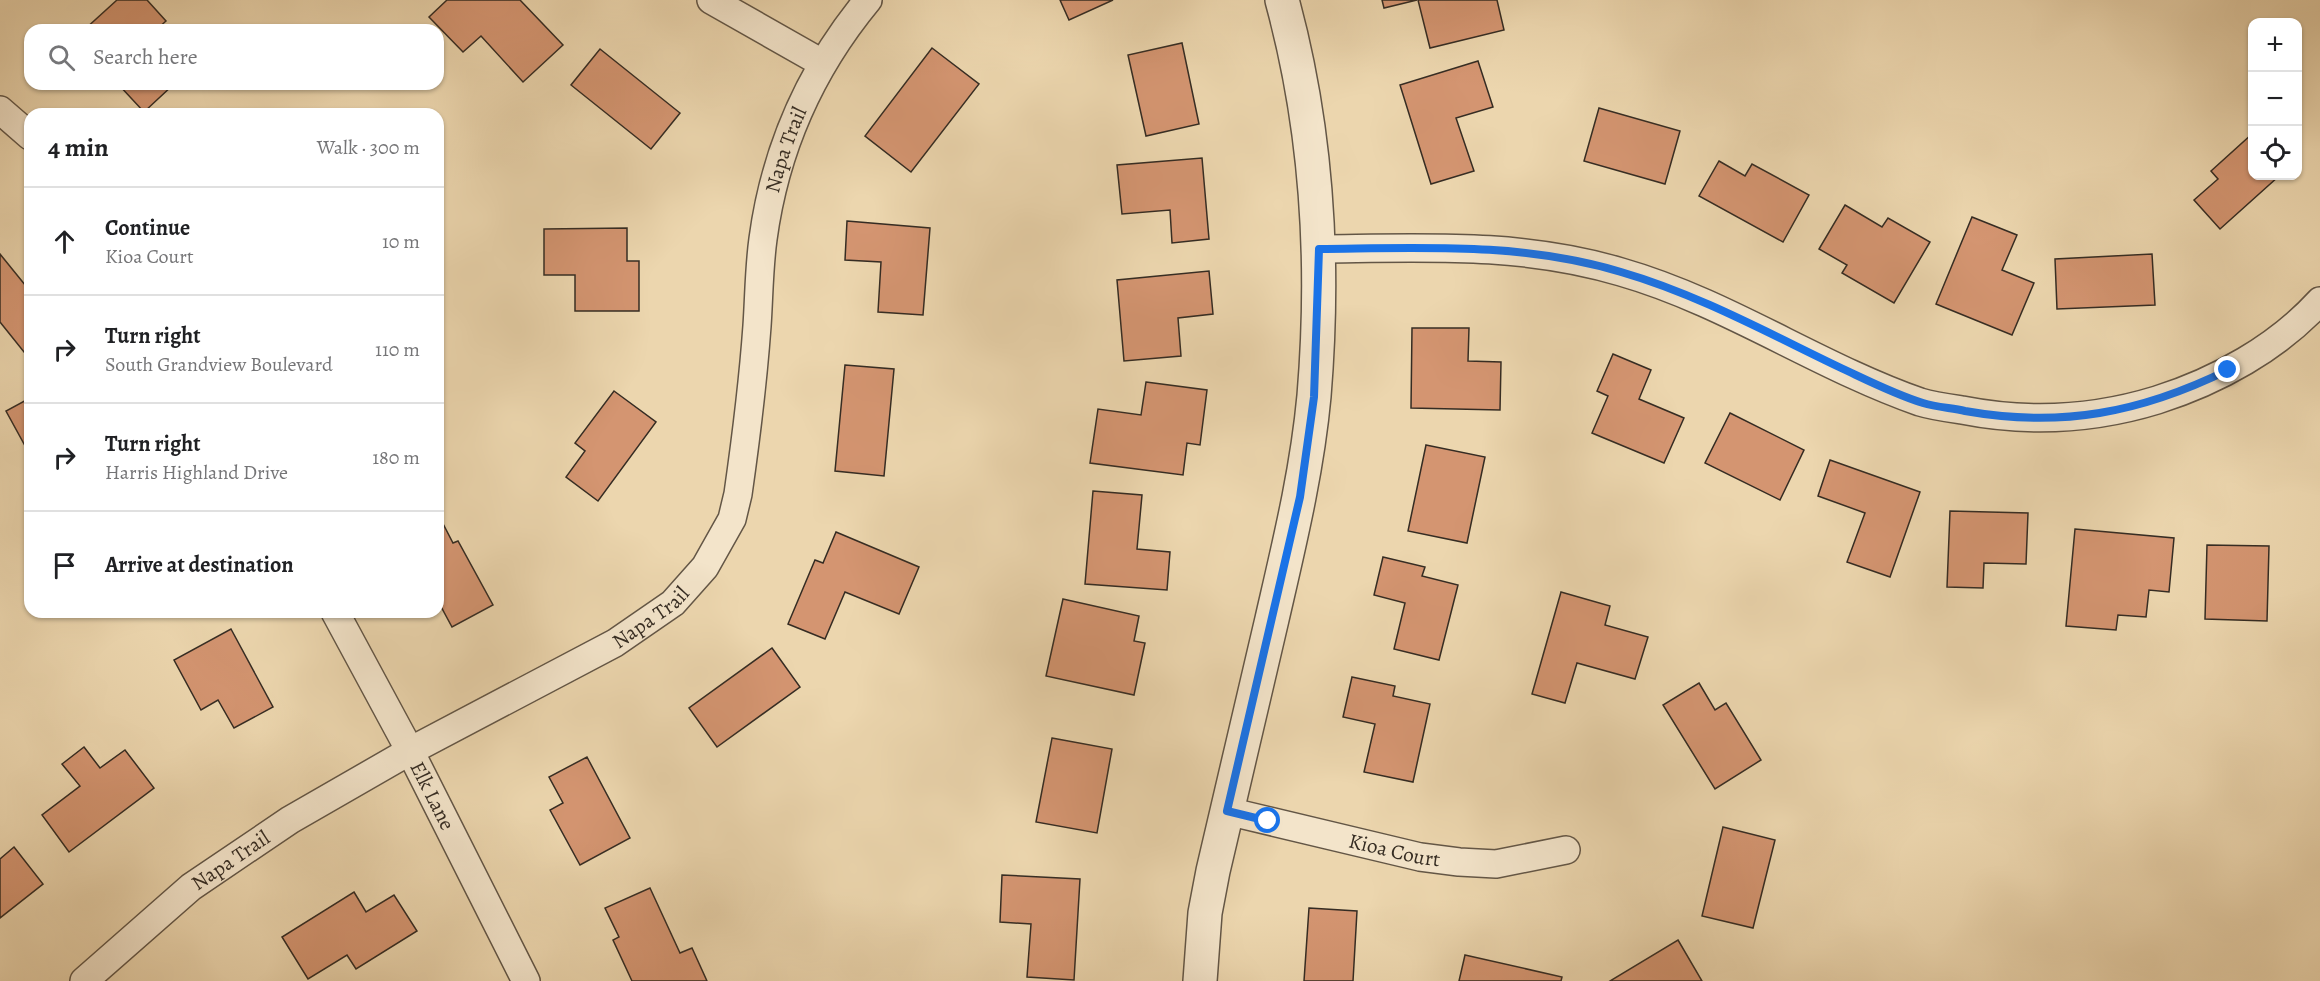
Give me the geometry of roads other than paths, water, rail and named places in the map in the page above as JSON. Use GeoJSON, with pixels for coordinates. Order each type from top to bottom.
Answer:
{"type":"FeatureCollection","features":[{"type":"Feature","properties":{"kind":"street"},"geometry":{"type":"LineString","coordinates":[[711,0],[822,63]]}},
{"type":"Feature","properties":{"kind":"street","name":"Napa Trail"},"geometry":{"type":"LineString","coordinates":[[84,981],[191,887],[290,820],[410,751],[615,643],[673,603],[705,567],[732,519],[738,494],[757,327],[763,239],[777,170],[790,130],[822,63],[846,27],[868,0]]}},
{"type":"Feature","properties":{"kind":"street"},"geometry":{"type":"LineString","coordinates":[[1200,981],[1205,913],[1300,497],[1314,397],[1319,249],[1305,112],[1291,33],[1282,0]]}},
{"type":"Feature","properties":{"kind":"street"},"geometry":{"type":"LineString","coordinates":[[0,110],[24,131]]}},
{"type":"Feature","properties":{"kind":"street"},"geometry":{"type":"LineString","coordinates":[[1319,249],[1492,248],[1554,256],[1620,271],[1676,290],[1923,403],[2006,418],[2072,418],[2138,406],[2185,391],[2264,349],[2304,318],[2320,301]]}},
{"type":"Feature","properties":{"kind":"street","name":"Elk Lane"},"geometry":{"type":"LineString","coordinates":[[338,618],[410,751],[526,981]]}},
{"type":"Feature","properties":{"kind":"street","name":"Kioa Court"},"geometry":{"type":"LineString","coordinates":[[1227,811],[1420,857],[1459,862],[1496,864],[1566,850]]}}]}
